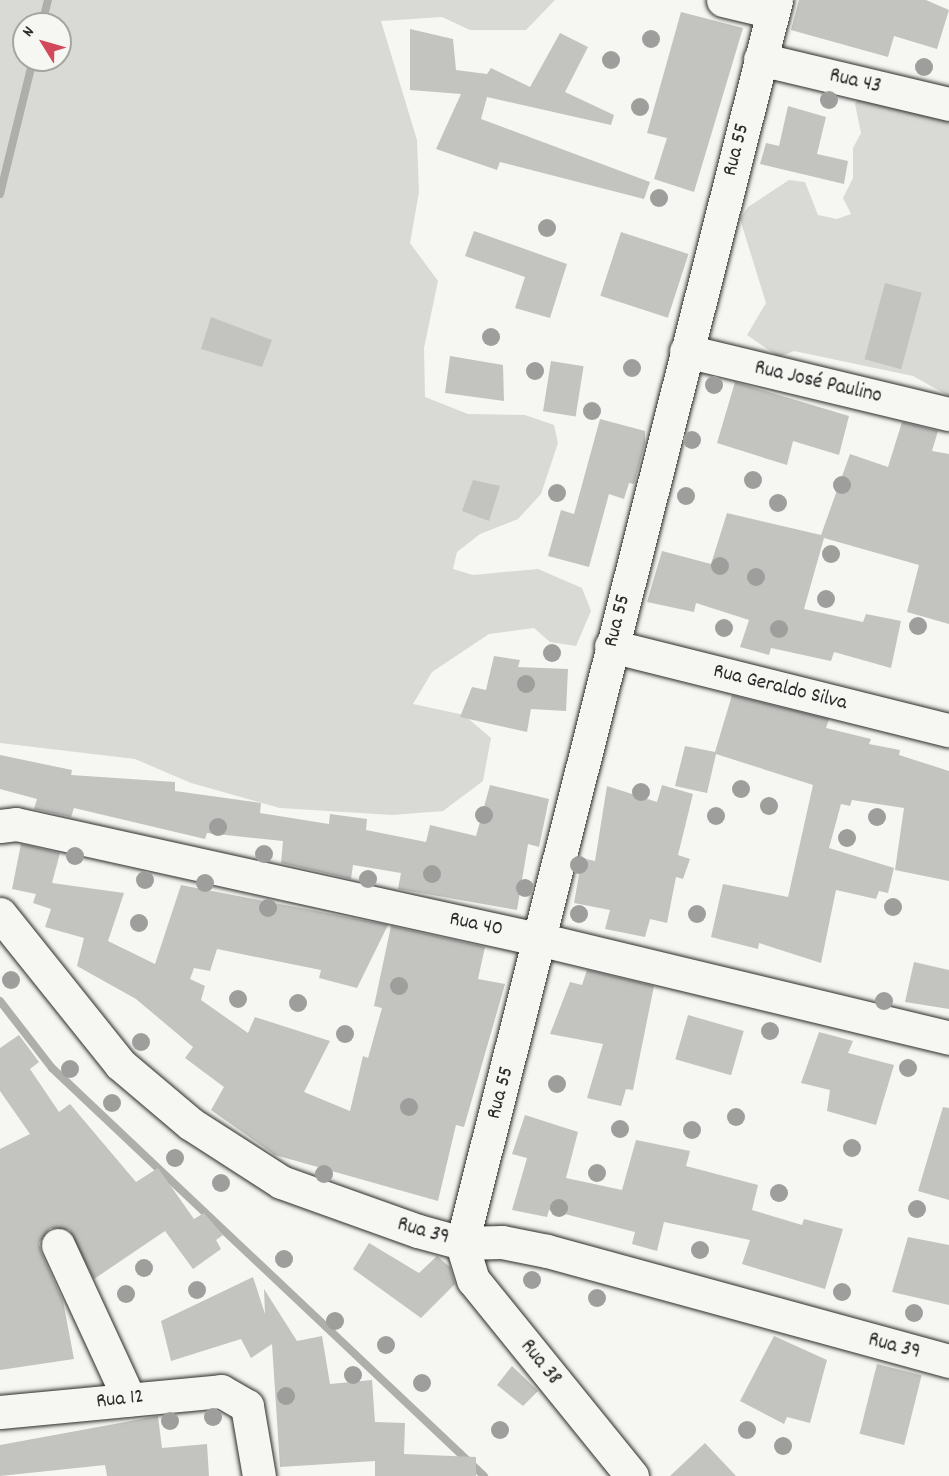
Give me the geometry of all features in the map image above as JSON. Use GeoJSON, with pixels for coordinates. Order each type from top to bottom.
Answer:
{"type":"FeatureCollection","features":[{"type":"Feature","properties":{"kind":"street"},"geometry":{"type":"LineString","coordinates":[[723,0],[774,6]]}},
{"type":"Feature","properties":{"kind":"street","name":"Rua 55"},"geometry":{"type":"LineString","coordinates":[[462,1243],[542,940],[611,646],[774,6]]}},
{"type":"Feature","properties":{"kind":"street","name":"Rua 43"},"geometry":{"type":"LineString","coordinates":[[760,59],[949,104]]}},
{"type":"Feature","properties":{"kind":"street","name":"Rua José Paulino"},"geometry":{"type":"LineString","coordinates":[[686,351],[949,414]]}},
{"type":"Feature","properties":{"kind":"street","name":"Rua Geraldo Silva"},"geometry":{"type":"LineString","coordinates":[[611,646],[949,730]]}},
{"type":"Feature","properties":{"kind":"street","name":"Rua 40"},"geometry":{"type":"LineString","coordinates":[[0,826],[16,824],[542,940],[949,1038]]}},
{"type":"Feature","properties":{"kind":"street","name":"Rua 39"},"geometry":{"type":"LineString","coordinates":[[0,914],[120,1064],[191,1124],[281,1182],[462,1243],[502,1242],[547,1251],[949,1361]]}},
{"type":"Feature","properties":{"kind":"street","name":"Rua 38"},"geometry":{"type":"LineString","coordinates":[[462,1243],[473,1280],[632,1476]]}},
{"type":"Feature","properties":{"kind":"street"},"geometry":{"type":"LineString","coordinates":[[57,1245],[129,1399]]}},
{"type":"Feature","properties":{"kind":"street","name":"Rua 12"},"geometry":{"type":"LineString","coordinates":[[0,1412],[206,1391],[239,1397],[254,1427],[259,1476]]}},
{"type":"Feature","properties":{"kind":"shaded area"},"geometry":{"type":"Polygon","coordinates":[[[0,0],[555,0],[526,30],[470,30],[442,17],[381,21],[417,140],[419,192],[410,243],[438,281],[424,348],[425,397],[468,414],[525,415],[554,425],[558,443],[541,494],[518,519],[480,534],[457,552],[453,569],[473,575],[538,569],[582,588],[591,611],[576,646],[550,642],[534,628],[489,634],[432,672],[413,704],[464,715],[491,738],[483,781],[443,811],[392,815],[280,808],[191,783],[135,759],[0,743],[0,0]]]}},
{"type":"Feature","properties":{"kind":"shaded area"},"geometry":{"type":"Polygon","coordinates":[[[862,93],[949,99],[949,396],[913,376],[794,351],[779,357],[747,335],[766,303],[740,219],[748,207],[789,180],[805,182],[818,215],[837,219],[851,214],[843,198],[853,178],[853,148],[861,133],[855,104],[862,93]]]}},
{"type":"Feature","properties":{"kind":"building"},"geometry":{"type":"Polygon","coordinates":[[[799,0],[926,0],[949,10],[937,49],[894,36],[888,57],[791,30],[799,0]]]}},
{"type":"Feature","properties":{"kind":"building"},"geometry":{"type":"Polygon","coordinates":[[[681,12],[743,28],[694,192],[654,179],[667,138],[647,133],[681,12]]]}},
{"type":"Feature","properties":{"kind":"building"},"geometry":{"type":"Polygon","coordinates":[[[410,29],[453,39],[456,70],[487,74],[491,68],[530,87],[560,33],[588,47],[565,92],[614,115],[611,125],[487,97],[481,119],[650,182],[644,199],[500,162],[497,170],[436,149],[461,94],[410,90],[410,29]]]}},
{"type":"Feature","properties":{"kind":"building"},"geometry":{"type":"Polygon","coordinates":[[[788,106],[826,117],[817,154],[848,161],[844,184],[760,164],[766,143],[779,146],[788,106]]]}},
{"type":"Feature","properties":{"kind":"building"},"geometry":{"type":"Polygon","coordinates":[[[474,231],[567,264],[550,318],[515,308],[525,277],[465,256],[474,231]]]}},
{"type":"Feature","properties":{"kind":"building"},"geometry":{"type":"Polygon","coordinates":[[[621,232],[689,254],[668,318],[600,296],[621,232]]]}},
{"type":"Feature","properties":{"kind":"building"},"geometry":{"type":"Polygon","coordinates":[[[885,283],[922,293],[901,369],[865,359],[885,283]]]}},
{"type":"Feature","properties":{"kind":"building"},"geometry":{"type":"Polygon","coordinates":[[[211,317],[272,340],[262,367],[201,349],[211,317]]]}},
{"type":"Feature","properties":{"kind":"building"},"geometry":{"type":"Polygon","coordinates":[[[450,356],[503,365],[504,401],[445,393],[450,356]]]}},
{"type":"Feature","properties":{"kind":"building"},"geometry":{"type":"Polygon","coordinates":[[[551,361],[584,366],[576,417],[543,411],[551,361]]]}},
{"type":"Feature","properties":{"kind":"building"},"geometry":{"type":"Polygon","coordinates":[[[735,382],[849,416],[839,455],[793,441],[787,465],[717,443],[735,382]]]}},
{"type":"Feature","properties":{"kind":"building"},"geometry":{"type":"Polygon","coordinates":[[[600,419],[645,431],[645,443],[634,484],[629,483],[624,499],[609,494],[589,567],[548,556],[561,510],[574,514],[600,419]]]}},
{"type":"Feature","properties":{"kind":"building"},"geometry":{"type":"Polygon","coordinates":[[[902,422],[938,431],[932,451],[949,454],[949,624],[907,612],[919,565],[824,538],[804,609],[863,622],[866,614],[901,621],[891,668],[834,652],[831,661],[771,648],[769,655],[740,647],[749,620],[696,603],[694,612],[647,602],[662,551],[711,564],[727,513],[821,535],[850,454],[888,467],[902,422]]]}},
{"type":"Feature","properties":{"kind":"building"},"geometry":{"type":"Polygon","coordinates":[[[473,480],[500,486],[489,521],[462,511],[473,480]]]}},
{"type":"Feature","properties":{"kind":"building"},"geometry":{"type":"Polygon","coordinates":[[[494,656],[520,660],[518,667],[568,669],[566,711],[531,709],[527,732],[460,717],[472,687],[486,690],[494,656]]]}},
{"type":"Feature","properties":{"kind":"building"},"geometry":{"type":"Polygon","coordinates":[[[732,695],[829,719],[826,728],[871,739],[869,744],[900,750],[899,755],[949,771],[949,881],[895,870],[904,808],[852,800],[850,806],[841,804],[829,848],[894,868],[888,893],[879,891],[876,899],[836,890],[821,963],[759,943],[758,949],[711,937],[723,884],[788,897],[813,785],[716,754],[707,793],[675,786],[685,746],[715,752],[732,695]]]}},
{"type":"Feature","properties":{"kind":"building"},"geometry":{"type":"Polygon","coordinates":[[[0,755],[72,770],[71,775],[175,782],[175,791],[261,803],[260,813],[329,824],[330,814],[367,819],[366,830],[426,842],[430,825],[476,836],[490,785],[549,799],[539,847],[528,844],[517,910],[398,889],[401,873],[353,865],[351,879],[281,863],[283,841],[207,833],[205,839],[74,808],[71,817],[34,809],[37,799],[0,789],[0,755]]]}},
{"type":"Feature","properties":{"kind":"building"},"geometry":{"type":"Polygon","coordinates":[[[662,785],[693,794],[678,855],[690,859],[683,879],[676,877],[667,923],[650,919],[645,937],[605,929],[610,910],[574,903],[582,858],[595,861],[607,786],[657,802],[662,785]]]}},
{"type":"Feature","properties":{"kind":"building"},"geometry":{"type":"Polygon","coordinates":[[[21,844],[60,853],[52,883],[124,893],[108,941],[155,964],[181,885],[388,925],[357,988],[319,978],[321,970],[217,949],[210,971],[194,968],[190,979],[205,986],[201,1000],[248,1033],[255,1017],[330,1041],[304,1092],[350,1111],[363,1056],[368,1058],[382,1008],[374,1006],[391,926],[485,947],[478,979],[505,984],[464,1127],[456,1125],[438,1201],[275,1155],[211,1110],[224,1087],[185,1058],[193,1047],[136,999],[77,966],[84,938],[45,927],[51,909],[33,903],[36,894],[12,889],[21,844]]]}},
{"type":"Feature","properties":{"kind":"building"},"geometry":{"type":"Polygon","coordinates":[[[914,962],[949,970],[949,1009],[905,1002],[914,962]]]}},
{"type":"Feature","properties":{"kind":"building"},"geometry":{"type":"Polygon","coordinates":[[[587,970],[654,986],[633,1090],[626,1089],[621,1106],[587,1098],[603,1044],[550,1034],[570,982],[582,985],[587,970]]]}},
{"type":"Feature","properties":{"kind":"building"},"geometry":{"type":"Polygon","coordinates":[[[688,1015],[744,1031],[731,1075],[675,1059],[688,1015]]]}},
{"type":"Feature","properties":{"kind":"building"},"geometry":{"type":"Polygon","coordinates":[[[819,1032],[853,1041],[848,1053],[894,1065],[876,1125],[827,1111],[830,1090],[801,1083],[819,1032]]]}},
{"type":"Feature","properties":{"kind":"building"},"geometry":{"type":"Polygon","coordinates":[[[19,1035],[39,1062],[30,1069],[59,1112],[70,1104],[136,1182],[158,1168],[194,1219],[204,1213],[223,1235],[216,1240],[221,1249],[193,1269],[165,1231],[94,1279],[69,1230],[50,1228],[39,1243],[63,1301],[74,1359],[0,1370],[0,1149],[30,1134],[0,1091],[0,1048],[19,1035]]]}},
{"type":"Feature","properties":{"kind":"building"},"geometry":{"type":"Polygon","coordinates":[[[943,1107],[949,1108],[949,1200],[918,1191],[943,1107]]]}},
{"type":"Feature","properties":{"kind":"building"},"geometry":{"type":"Polygon","coordinates":[[[525,1115],[578,1132],[566,1178],[622,1190],[636,1140],[690,1151],[686,1166],[758,1185],[752,1210],[802,1225],[804,1219],[843,1229],[825,1289],[742,1264],[750,1240],[664,1222],[657,1251],[632,1244],[635,1232],[549,1210],[547,1217],[512,1210],[527,1158],[512,1154],[525,1115]]]}},
{"type":"Feature","properties":{"kind":"building"},"geometry":{"type":"Polygon","coordinates":[[[908,1237],[949,1245],[949,1305],[892,1292],[908,1237]]]}},
{"type":"Feature","properties":{"kind":"building"},"geometry":{"type":"Polygon","coordinates":[[[369,1243],[419,1273],[437,1256],[450,1267],[455,1284],[421,1318],[353,1269],[369,1243]]]}},
{"type":"Feature","properties":{"kind":"building"},"geometry":{"type":"Polygon","coordinates":[[[253,1277],[265,1314],[264,1289],[297,1341],[322,1336],[330,1384],[372,1380],[375,1422],[405,1423],[404,1454],[476,1457],[476,1476],[375,1476],[375,1461],[280,1467],[272,1344],[251,1358],[241,1339],[171,1361],[161,1321],[253,1277]]]}},
{"type":"Feature","properties":{"kind":"building"},"geometry":{"type":"Polygon","coordinates":[[[774,1336],[827,1360],[810,1423],[787,1417],[784,1424],[740,1401],[774,1336]]]}},
{"type":"Feature","properties":{"kind":"building"},"geometry":{"type":"Polygon","coordinates":[[[877,1364],[922,1375],[904,1445],[860,1434],[877,1364]]]}},
{"type":"Feature","properties":{"kind":"building"},"geometry":{"type":"Polygon","coordinates":[[[512,1366],[538,1391],[523,1406],[497,1385],[512,1366]]]}},
{"type":"Feature","properties":{"kind":"building"},"geometry":{"type":"Polygon","coordinates":[[[158,1416],[162,1448],[207,1444],[209,1476],[107,1476],[105,1465],[0,1476],[0,1445],[158,1416]]]}},
{"type":"Feature","properties":{"kind":"building"},"geometry":{"type":"Polygon","coordinates":[[[705,1443],[736,1476],[670,1476],[705,1443]]]}},
{"type":"Feature","properties":{"kind":"waterway"},"geometry":{"type":"LineString","coordinates":[[45,12],[48,0]]}},
{"type":"Feature","properties":{"kind":"waterway"},"geometry":{"type":"LineString","coordinates":[[0,194],[30,72]]}},
{"type":"Feature","properties":{"kind":"waterway"},"geometry":{"type":"LineString","coordinates":[[0,1001],[52,1068],[484,1476]]}}]}
